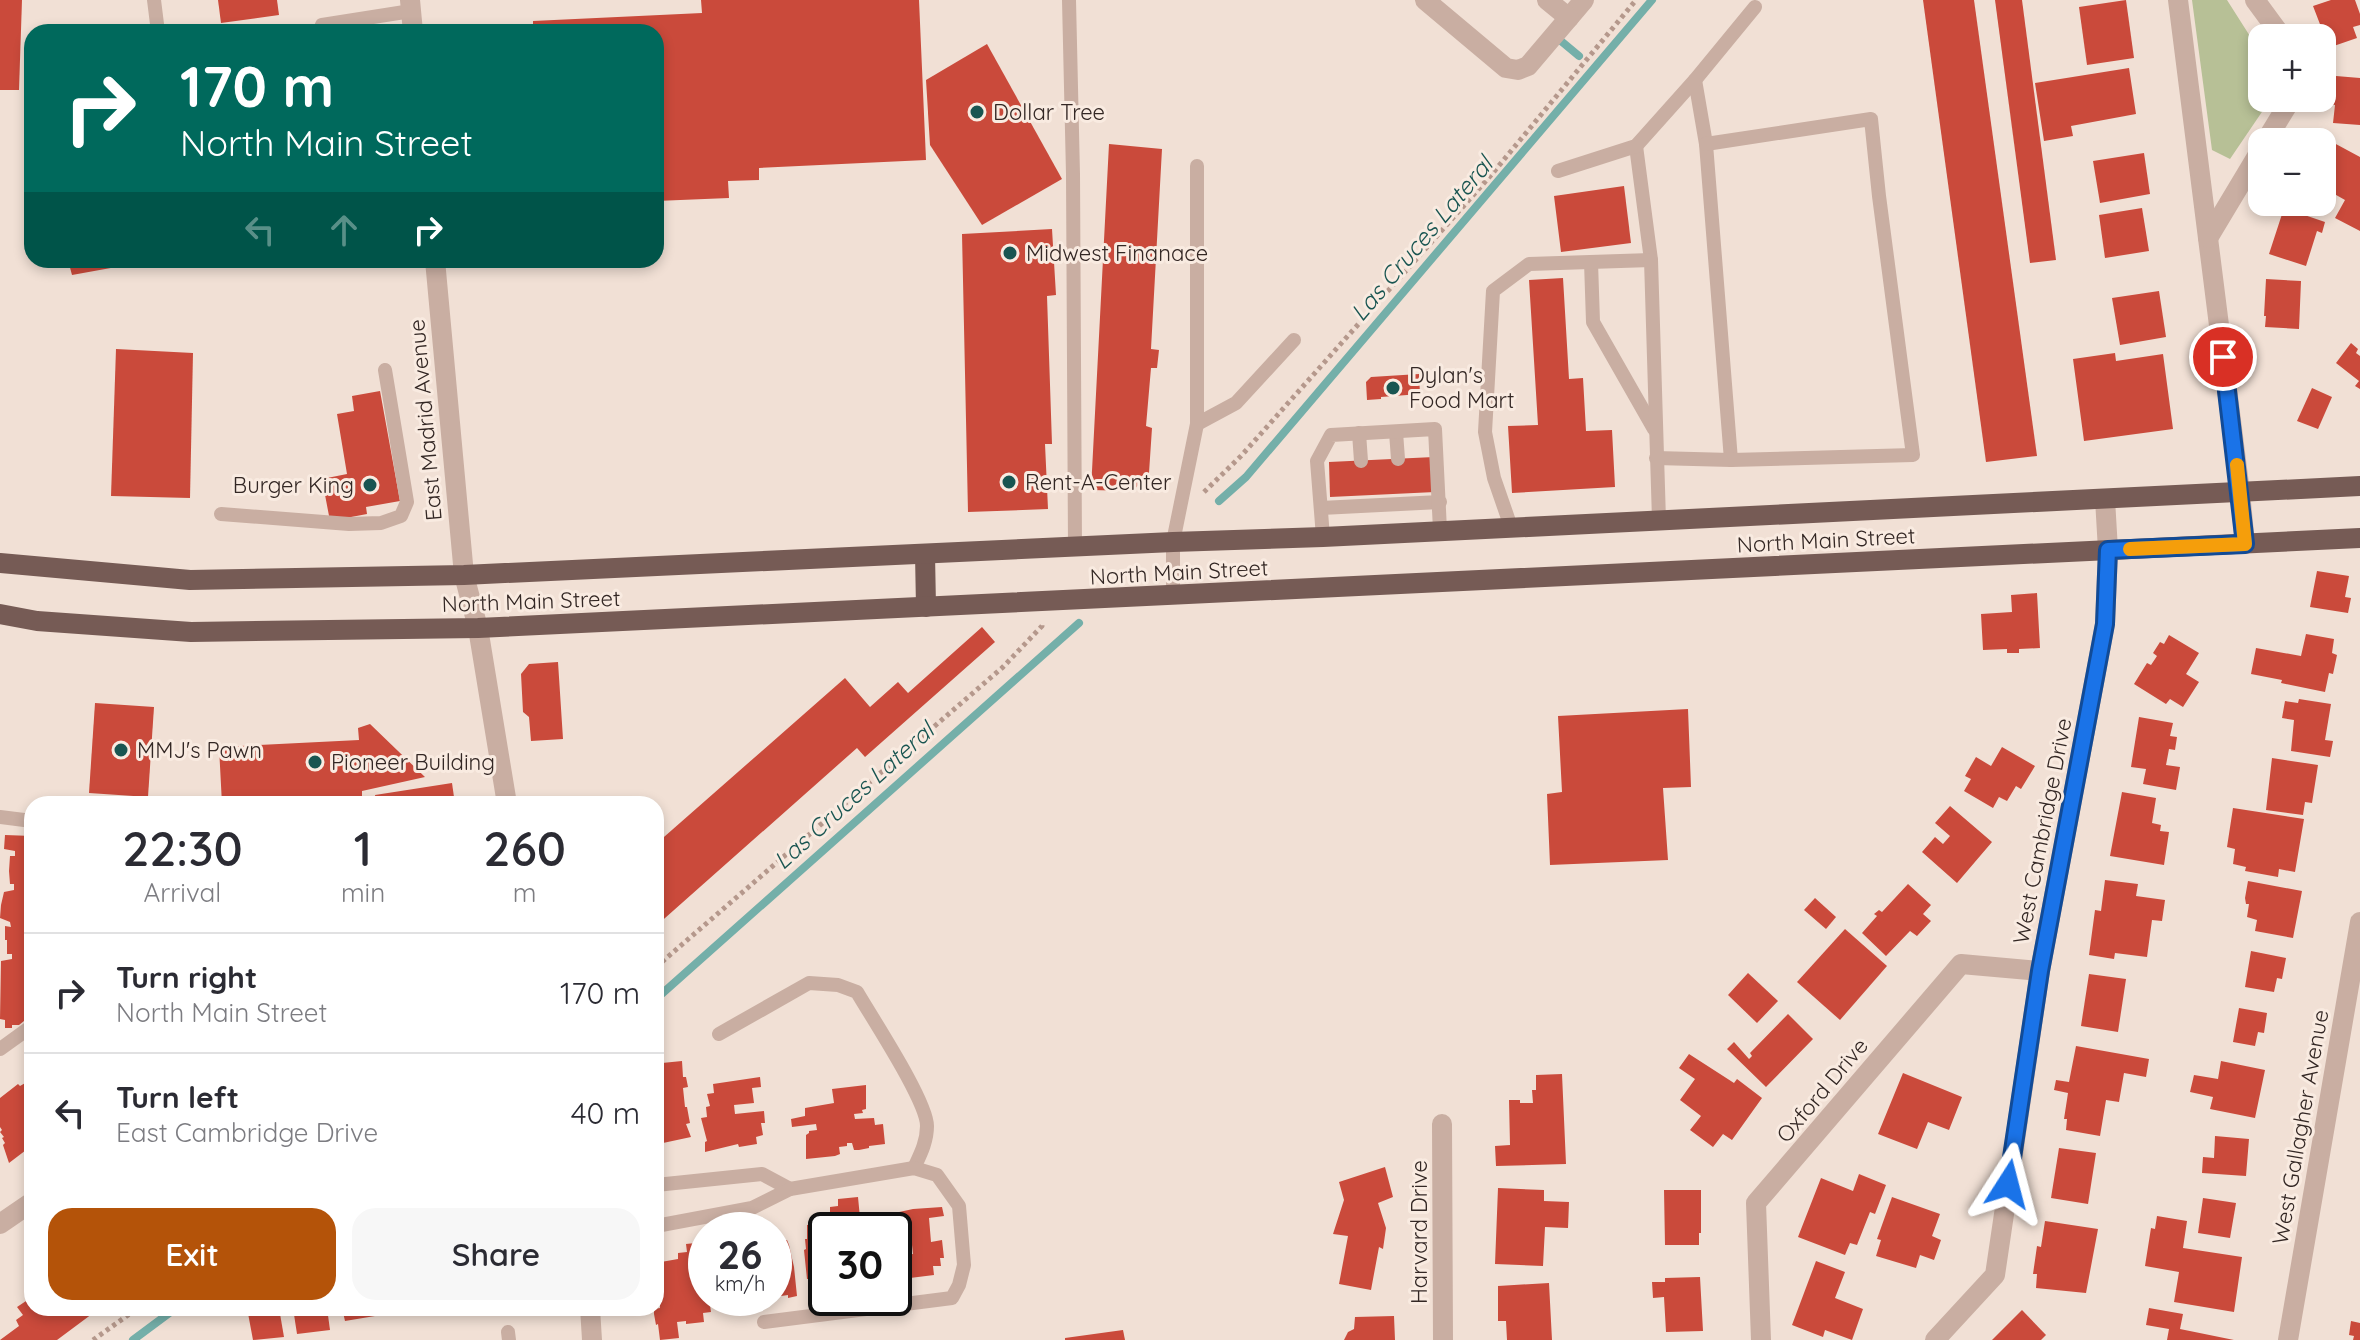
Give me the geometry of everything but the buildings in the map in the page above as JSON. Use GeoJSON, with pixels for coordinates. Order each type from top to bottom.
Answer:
{"type":"FeatureCollection","features":[{"type":"Feature","properties":{"kind":"main road","name":"North Main Street"},"geometry":{"type":"LineString","coordinates":[[0,563],[190,580],[464,575],[2360,486]]}},
{"type":"Feature","properties":{"kind":"main road","name":"North Main Street"},"geometry":{"type":"LineString","coordinates":[[0,614],[37,621],[191,632],[478,628],[2360,538]]}},
{"type":"Feature","properties":{"kind":"main road"},"geometry":{"type":"LineString","coordinates":[[925,554],[926,607]]}},
{"type":"Feature","properties":{"kind":"street"},"geometry":{"type":"LineString","coordinates":[[1425,0],[1506,68],[1518,70],[1528,66],[1584,0]]}},
{"type":"Feature","properties":{"kind":"street"},"geometry":{"type":"LineString","coordinates":[[1547,0],[1569,18]]}},
{"type":"Feature","properties":{"kind":"street"},"geometry":{"type":"LineString","coordinates":[[2178,0],[2245,544]]}},
{"type":"Feature","properties":{"kind":"street"},"geometry":{"type":"LineString","coordinates":[[2255,0],[2273,24]]}},
{"type":"Feature","properties":{"kind":"street"},"geometry":{"type":"LineString","coordinates":[[2208,238],[2248,171]]}},
{"type":"Feature","properties":{"kind":"street","name":"East Madrid Avenue"},"geometry":{"type":"LineString","coordinates":[[436,268],[464,575],[478,628],[506,796]]}},
{"type":"Feature","properties":{"kind":"street","name":"West Cambridge Drive"},"geometry":{"type":"LineString","coordinates":[[1935,1340],[1995,1275],[2040,971],[2105,624],[2108,550],[2105,499]]}},
{"type":"Feature","properties":{"kind":"street","name":"West Gallagher Avenue"},"geometry":{"type":"LineString","coordinates":[[2288,1340],[2360,922]]}},
{"type":"Feature","properties":{"kind":"street","name":"Oxford Drive"},"geometry":{"type":"LineString","coordinates":[[1761,1340],[1756,1203],[1961,964],[2040,971]]}},
{"type":"Feature","properties":{"kind":"street","name":"Harvard Drive"},"geometry":{"type":"LineString","coordinates":[[1442,1124],[1443,1340]]}},
{"type":"Feature","properties":{"kind":"street"},"geometry":{"type":"LineString","coordinates":[[0,1224],[24,1208]]}},
{"type":"Feature","properties":{"kind":"street"},"geometry":{"type":"LineString","coordinates":[[590,1316],[592,1340]]}},
{"type":"Feature","properties":{"kind":"lane"},"geometry":{"type":"LineString","coordinates":[[154,0],[157,24]]}},
{"type":"Feature","properties":{"kind":"lane"},"geometry":{"type":"LineString","coordinates":[[1069,0],[1075,547]]}},
{"type":"Feature","properties":{"kind":"lane"},"geometry":{"type":"LineString","coordinates":[[327,24],[411,6]]}},
{"type":"Feature","properties":{"kind":"lane"},"geometry":{"type":"LineString","coordinates":[[1558,171],[1636,146],[1755,7]]}},
{"type":"Feature","properties":{"kind":"lane"},"geometry":{"type":"LineString","coordinates":[[1695,80],[1706,144],[1731,460]]}},
{"type":"Feature","properties":{"kind":"lane"},"geometry":{"type":"LineString","coordinates":[[1656,458],[1731,460],[1913,455],[1871,119],[1706,144]]}},
{"type":"Feature","properties":{"kind":"lane"},"geometry":{"type":"LineString","coordinates":[[1636,146],[1651,260],[1659,520]]}},
{"type":"Feature","properties":{"kind":"lane"},"geometry":{"type":"LineString","coordinates":[[1173,596],[1176,519],[1197,424],[1197,166]]}},
{"type":"Feature","properties":{"kind":"lane"},"geometry":{"type":"LineString","coordinates":[[1511,527],[1494,478],[1485,432],[1493,291],[1529,264],[1651,260]]}},
{"type":"Feature","properties":{"kind":"lane"},"geometry":{"type":"LineString","coordinates":[[1591,262],[1593,322],[1656,433]]}},
{"type":"Feature","properties":{"kind":"lane"},"geometry":{"type":"LineString","coordinates":[[1197,424],[1236,403],[1294,340]]}},
{"type":"Feature","properties":{"kind":"lane"},"geometry":{"type":"LineString","coordinates":[[221,514],[349,524],[381,523],[401,516],[407,502],[385,370]]}},
{"type":"Feature","properties":{"kind":"lane"},"geometry":{"type":"LineString","coordinates":[[1323,537],[1317,461],[1331,435],[1359,433],[1435,429],[1440,530]]}},
{"type":"Feature","properties":{"kind":"lane"},"geometry":{"type":"LineString","coordinates":[[1396,432],[1398,459]]}},
{"type":"Feature","properties":{"kind":"lane"},"geometry":{"type":"LineString","coordinates":[[1359,433],[1361,461]]}},
{"type":"Feature","properties":{"kind":"lane"},"geometry":{"type":"LineString","coordinates":[[1321,508],[1400,499],[1440,502]]}},
{"type":"Feature","properties":{"kind":"lane"},"geometry":{"type":"LineString","coordinates":[[0,817],[24,820]]}},
{"type":"Feature","properties":{"kind":"lane"},"geometry":{"type":"LineString","coordinates":[[719,1034],[809,983],[838,985],[857,992],[919,1100],[927,1124],[924,1146],[914,1168]]}},
{"type":"Feature","properties":{"kind":"lane"},"geometry":{"type":"LineString","coordinates":[[0,1049],[24,1032]]}},
{"type":"Feature","properties":{"kind":"lane"},"geometry":{"type":"LineString","coordinates":[[664,1224],[752,1208],[790,1189],[914,1168],[937,1175],[959,1206],[964,1265],[952,1298],[764,1322]]}},
{"type":"Feature","properties":{"kind":"lane"},"geometry":{"type":"LineString","coordinates":[[664,1184],[762,1174],[790,1189]]}},
{"type":"Feature","properties":{"kind":"path"},"geometry":{"type":"LineString","coordinates":[[1176,519],[1241,456],[1471,198],[1636,0]]}},
{"type":"Feature","properties":{"kind":"path"},"geometry":{"type":"LineString","coordinates":[[664,960],[1003,667],[1042,626],[1042,602]]}},
{"type":"Feature","properties":{"kind":"path"},"geometry":{"type":"LineString","coordinates":[[93,1340],[127,1316]]}},
{"type":"Feature","properties":{"kind":"green space"},"geometry":{"type":"Polygon","coordinates":[[[2192,0],[2227,0],[2248,33],[2248,112],[2262,112],[2248,128],[2230,159],[2212,150],[2192,0]]]}},
{"type":"Feature","properties":{"kind":"waterway","name":"Las Cruces Lateral"},"geometry":{"type":"LineString","coordinates":[[1219,501],[1246,477],[1652,0]]}},
{"type":"Feature","properties":{"kind":"waterway"},"geometry":{"type":"LineString","coordinates":[[1561,41],[1579,56]]}},
{"type":"Feature","properties":{"kind":"waterway","name":"Las Cruces Lateral"},"geometry":{"type":"LineString","coordinates":[[664,992],[1079,623]]}},
{"type":"Feature","properties":{"kind":"waterway","name":"Las Cruces Lateral"},"geometry":{"type":"LineString","coordinates":[[133,1340],[165,1316]]}},
{"type":"Feature","properties":{"kind":"slow traffic"},"geometry":{"type":"LineString","coordinates":[[2130,549],[2245,544],[2237,465]]}},
{"type":"Feature","properties":{"kind":"place","name":"Dollar Tree"},"geometry":{"type":"Point","coordinates":[977,112]}},
{"type":"Feature","properties":{"kind":"place","name":"Midwest Finanace"},"geometry":{"type":"Point","coordinates":[1010,253]}},
{"type":"Feature","properties":{"kind":"place","name":"Dylan's Food Mart"},"geometry":{"type":"Point","coordinates":[1393,388]}},
{"type":"Feature","properties":{"kind":"place","name":"Rent-A-Center"},"geometry":{"type":"Point","coordinates":[1009,482]}},
{"type":"Feature","properties":{"kind":"place","name":"Burger King"},"geometry":{"type":"Point","coordinates":[370,485]}},
{"type":"Feature","properties":{"kind":"place","name":"MMJ's Pawn"},"geometry":{"type":"Point","coordinates":[121,750]}},
{"type":"Feature","properties":{"kind":"place","name":"Pioneer Building"},"geometry":{"type":"Point","coordinates":[315,762]}},
{"type":"Feature","properties":{"kind":"route"},"geometry":{"type":"LineString","coordinates":[[2008,1184],[2040,971],[2105,624],[2108,550],[2245,544],[2223,357]]}}]}
